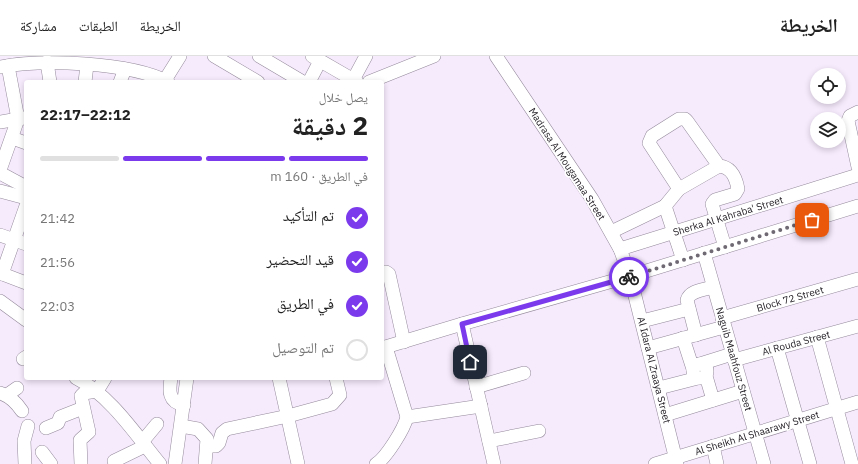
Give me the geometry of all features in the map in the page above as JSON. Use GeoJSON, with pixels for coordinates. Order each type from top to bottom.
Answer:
{"type":"FeatureCollection","features":[{"type":"Feature","properties":{"kind":"street"},"geometry":{"type":"LineString","coordinates":[[164,80],[180,56]]}},
{"type":"Feature","properties":{"kind":"street"},"geometry":{"type":"LineString","coordinates":[[214,56],[255,80]]}},
{"type":"Feature","properties":{"kind":"street"},"geometry":{"type":"LineString","coordinates":[[259,56],[300,80]]}},
{"type":"Feature","properties":{"kind":"street"},"geometry":{"type":"LineString","coordinates":[[355,80],[366,56]]}},
{"type":"Feature","properties":{"kind":"street","name":"Madrasa Al Mougamaa Street"},"geometry":{"type":"LineString","coordinates":[[496,56],[592,199],[620,249],[630,276]]}},
{"type":"Feature","properties":{"kind":"street"},"geometry":{"type":"LineString","coordinates":[[374,80],[427,57]]}},
{"type":"Feature","properties":{"kind":"street"},"geometry":{"type":"LineString","coordinates":[[310,80],[316,58],[353,80]]}},
{"type":"Feature","properties":{"kind":"street"},"geometry":{"type":"LineString","coordinates":[[0,170],[12,138],[22,118],[4,67],[46,62],[87,65],[125,69],[160,80]]}},
{"type":"Feature","properties":{"kind":"street"},"geometry":{"type":"LineString","coordinates":[[46,62],[50,80]]}},
{"type":"Feature","properties":{"kind":"street"},"geometry":{"type":"LineString","coordinates":[[85,80],[87,65]]}},
{"type":"Feature","properties":{"kind":"street"},"geometry":{"type":"LineString","coordinates":[[121,80],[125,69]]}},
{"type":"Feature","properties":{"kind":"street"},"geometry":{"type":"LineString","coordinates":[[858,112],[850,116],[848,121],[858,167]]}},
{"type":"Feature","properties":{"kind":"street"},"geometry":{"type":"LineString","coordinates":[[0,122],[22,118]]}},
{"type":"Feature","properties":{"kind":"street"},"geometry":{"type":"LineString","coordinates":[[679,189],[649,142],[652,136],[679,119],[682,118],[687,121],[719,166]]}},
{"type":"Feature","properties":{"kind":"street"},"geometry":{"type":"LineString","coordinates":[[12,138],[24,142]]}},
{"type":"Feature","properties":{"kind":"street"},"geometry":{"type":"LineString","coordinates":[[611,232],[665,206],[679,189],[719,166],[727,167],[733,173],[738,189],[735,194],[714,201],[712,206],[725,247]]}},
{"type":"Feature","properties":{"kind":"street"},"geometry":{"type":"LineString","coordinates":[[0,173],[24,186]]}},
{"type":"Feature","properties":{"kind":"street","name":"Sherka Al Kahraba' Street"},"geometry":{"type":"LineString","coordinates":[[620,249],[858,175]]}},
{"type":"Feature","properties":{"kind":"street"},"geometry":{"type":"LineString","coordinates":[[0,191],[24,197]]}},
{"type":"Feature","properties":{"kind":"street"},"geometry":{"type":"LineString","coordinates":[[665,206],[683,260]]}},
{"type":"Feature","properties":{"kind":"street"},"geometry":{"type":"LineString","coordinates":[[381,462],[399,435],[407,418],[384,348],[630,276],[858,206]]}},
{"type":"Feature","properties":{"kind":"street"},"geometry":{"type":"LineString","coordinates":[[24,218],[20,242],[1,273],[24,282]]}},
{"type":"Feature","properties":{"kind":"street"},"geometry":{"type":"LineString","coordinates":[[0,235],[20,242]]}},
{"type":"Feature","properties":{"kind":"street","name":"Naguib Maahfouz Street"},"geometry":{"type":"LineString","coordinates":[[704,253],[764,464]]}},
{"type":"Feature","properties":{"kind":"street"},"geometry":{"type":"LineString","coordinates":[[384,272],[389,274],[404,342]]}},
{"type":"Feature","properties":{"kind":"street","name":"Al Idara Al Zraaya Street"},"geometry":{"type":"LineString","coordinates":[[630,276],[677,461]]}},
{"type":"Feature","properties":{"kind":"street","name":"Block 72 Street"},"geometry":{"type":"LineString","coordinates":[[648,348],[696,335],[723,322],[858,279]]}},
{"type":"Feature","properties":{"kind":"street"},"geometry":{"type":"LineString","coordinates":[[696,335],[687,300],[691,293],[713,287]]}},
{"type":"Feature","properties":{"kind":"street"},"geometry":{"type":"LineString","coordinates":[[0,301],[24,319]]}},
{"type":"Feature","properties":{"kind":"street"},"geometry":{"type":"LineString","coordinates":[[642,321],[689,309]]}},
{"type":"Feature","properties":{"kind":"street"},"geometry":{"type":"LineString","coordinates":[[462,324],[494,464]]}},
{"type":"Feature","properties":{"kind":"street","name":"Al Rouda Street"},"geometry":{"type":"LineString","coordinates":[[659,388],[733,357],[777,348],[817,337],[857,330]]}},
{"type":"Feature","properties":{"kind":"street"},"geometry":{"type":"LineString","coordinates":[[817,337],[852,464]]}},
{"type":"Feature","properties":{"kind":"street"},"geometry":{"type":"LineString","coordinates":[[683,338],[713,400]]}},
{"type":"Feature","properties":{"kind":"street"},"geometry":{"type":"LineString","coordinates":[[777,348],[810,464]]}},
{"type":"Feature","properties":{"kind":"street"},"geometry":{"type":"LineString","coordinates":[[476,387],[524,374]]}},
{"type":"Feature","properties":{"kind":"street"},"geometry":{"type":"LineString","coordinates":[[79,380],[97,391],[160,464]]}},
{"type":"Feature","properties":{"kind":"street"},"geometry":{"type":"LineString","coordinates":[[81,464],[80,440],[89,432],[81,398],[82,394],[97,391],[104,380]]}},
{"type":"Feature","properties":{"kind":"street"},"geometry":{"type":"LineString","coordinates":[[171,380],[169,390],[173,400],[177,404],[184,405]]}},
{"type":"Feature","properties":{"kind":"street"},"geometry":{"type":"LineString","coordinates":[[175,464],[187,380]]}},
{"type":"Feature","properties":{"kind":"street"},"geometry":{"type":"LineString","coordinates":[[279,380],[298,464]]}},
{"type":"Feature","properties":{"kind":"street"},"geometry":{"type":"LineString","coordinates":[[207,446],[216,446],[219,444],[222,433],[227,429],[288,416],[332,404],[340,395],[336,380]]}},
{"type":"Feature","properties":{"kind":"street"},"geometry":{"type":"LineString","coordinates":[[665,415],[743,391]]}},
{"type":"Feature","properties":{"kind":"street"},"geometry":{"type":"LineString","coordinates":[[8,392],[22,411]]}},
{"type":"Feature","properties":{"kind":"street","name":"Al Sheikh Al Shaarawy Street"},"geometry":{"type":"LineString","coordinates":[[655,464],[677,461],[713,446],[858,402]]}},
{"type":"Feature","properties":{"kind":"street"},"geometry":{"type":"LineString","coordinates":[[407,418],[481,406]]}},
{"type":"Feature","properties":{"kind":"street"},"geometry":{"type":"LineString","coordinates":[[46,428],[58,423],[60,417],[84,408]]}},
{"type":"Feature","properties":{"kind":"street"},"geometry":{"type":"LineString","coordinates":[[114,461],[143,444],[157,424]]}},
{"type":"Feature","properties":{"kind":"street"},"geometry":{"type":"LineString","coordinates":[[25,464],[24,441],[28,426]]}},
{"type":"Feature","properties":{"kind":"street"},"geometry":{"type":"LineString","coordinates":[[181,426],[198,429],[207,440],[205,464]]}},
{"type":"Feature","properties":{"kind":"street"},"geometry":{"type":"LineString","coordinates":[[489,441],[539,431]]}},
{"type":"Feature","properties":{"kind":"street"},"geometry":{"type":"LineString","coordinates":[[713,446],[717,464]]}},
{"type":"Feature","properties":{"kind":"street"},"geometry":{"type":"LineString","coordinates":[[42,452],[51,464]]}},
{"type":"Feature","properties":{"kind":"way so far"},"geometry":{"type":"LineString","coordinates":[[629,277],[812,220]]}},
{"type":"Feature","properties":{"kind":"route"},"geometry":{"type":"LineString","coordinates":[[470,362],[462,324],[629,277]]}}]}
